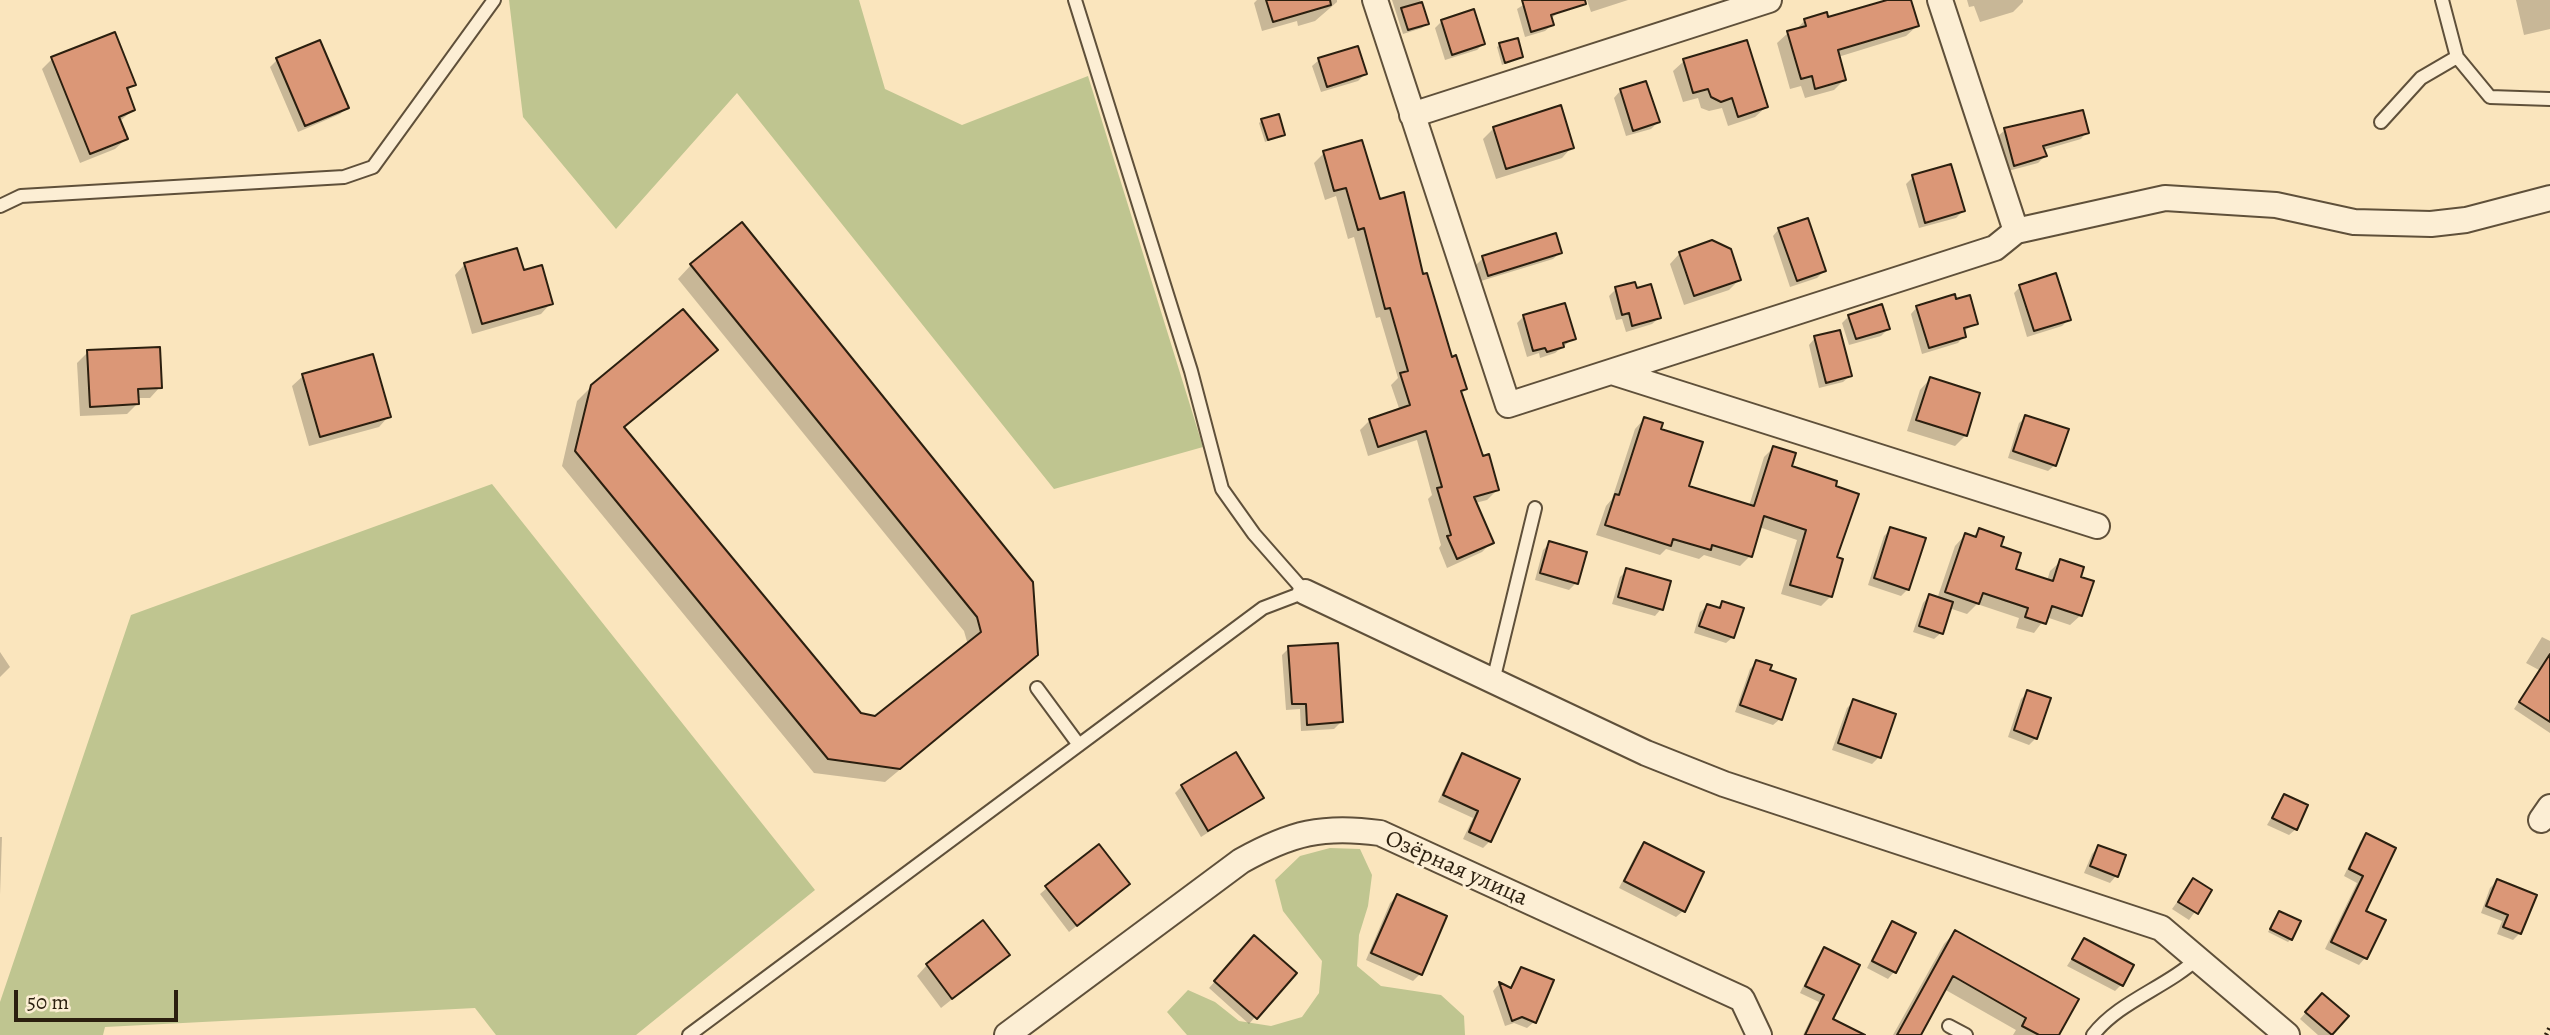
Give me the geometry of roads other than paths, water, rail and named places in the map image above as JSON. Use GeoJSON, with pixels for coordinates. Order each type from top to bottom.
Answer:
{"type":"FeatureCollection","features":[{"type":"Feature","properties":{"kind":"street"},"geometry":{"type":"LineString","coordinates":[[1375,0],[1508,405],[1615,373],[1995,248],[2015,231],[2165,198],[2276,205],[2354,222],[2431,224],[2466,220],[2550,198]]}},
{"type":"Feature","properties":{"kind":"street"},"geometry":{"type":"LineString","coordinates":[[1412,115],[1769,0]]}},
{"type":"Feature","properties":{"kind":"street"},"geometry":{"type":"LineString","coordinates":[[1940,0],[2015,231]]}},
{"type":"Feature","properties":{"kind":"street"},"geometry":{"type":"LineString","coordinates":[[1615,373],[2097,526]]}},
{"type":"Feature","properties":{"kind":"street"},"geometry":{"type":"LineString","coordinates":[[1305,592],[1646,753],[1724,784],[2161,928],[2199,957],[2287,1035]]}},
{"type":"Feature","properties":{"kind":"street","name":"Озёрная улица"},"geometry":{"type":"LineString","coordinates":[[1007,1035],[1241,861],[1292,837],[1341,828],[1380,833],[1742,999],[1759,1035]]}},
{"type":"Feature","properties":{"kind":"lane"},"geometry":{"type":"LineString","coordinates":[[0,206],[21,196],[344,177],[373,167],[494,0]]}},
{"type":"Feature","properties":{"kind":"lane"},"geometry":{"type":"LineString","coordinates":[[689,1035],[1263,608],[1305,592],[1254,534],[1222,489],[1191,371],[1075,0]]}},
{"type":"Feature","properties":{"kind":"lane"},"geometry":{"type":"LineString","coordinates":[[2442,0],[2457,57],[2490,97],[2550,99]]}},
{"type":"Feature","properties":{"kind":"lane"},"geometry":{"type":"LineString","coordinates":[[2381,122],[2421,78],[2457,57]]}},
{"type":"Feature","properties":{"kind":"lane"},"geometry":{"type":"LineString","coordinates":[[1493,681],[1535,508]]}},
{"type":"Feature","properties":{"kind":"lane"},"geometry":{"type":"LineString","coordinates":[[1037,688],[1079,745]]}},
{"type":"Feature","properties":{"kind":"lane"},"geometry":{"type":"LineString","coordinates":[[2093,1035],[2124,1010],[2184,972],[2199,957]]}},
{"type":"Feature","properties":{"kind":"lane"},"geometry":{"type":"LineString","coordinates":[[1949,1026],[1966,1035]]}}]}
